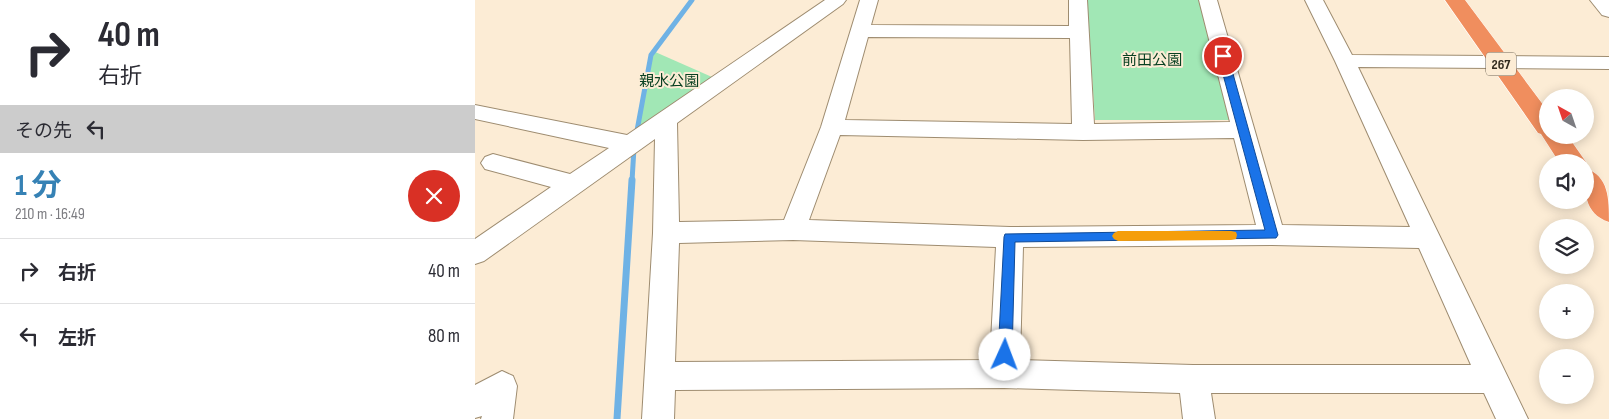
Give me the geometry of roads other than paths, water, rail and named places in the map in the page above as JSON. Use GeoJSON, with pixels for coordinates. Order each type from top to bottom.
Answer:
{"type":"FeatureCollection","features":[{"type":"Feature","properties":{"kind":"highway","name":"267"},"geometry":{"type":"LineString","coordinates":[[1455,0],[1539,116]]}},
{"type":"Feature","properties":{"kind":"highway"},"geometry":{"type":"LineString","coordinates":[[1594,190],[1609,211]]}},
{"type":"Feature","properties":{"kind":"street"},"geometry":{"type":"LineString","coordinates":[[475,253],[629,144],[666,122],[837,0]]}},
{"type":"Feature","properties":{"kind":"street"},"geometry":{"type":"LineString","coordinates":[[793,230],[832,127],[869,0]]}},
{"type":"Feature","properties":{"kind":"street"},"geometry":{"type":"LineString","coordinates":[[1078,0],[1083,132]]}},
{"type":"Feature","properties":{"kind":"street"},"geometry":{"type":"LineString","coordinates":[[1208,0],[1272,235]]}},
{"type":"Feature","properties":{"kind":"street"},"geometry":{"type":"LineString","coordinates":[[1315,0],[1512,419]]}},
{"type":"Feature","properties":{"kind":"street"},"geometry":{"type":"LineString","coordinates":[[860,30],[1079,32]]}},
{"type":"Feature","properties":{"kind":"street"},"geometry":{"type":"LineString","coordinates":[[1345,61],[1609,63]]}},
{"type":"Feature","properties":{"kind":"street"},"geometry":{"type":"LineString","coordinates":[[475,112],[629,144]]}},
{"type":"Feature","properties":{"kind":"street"},"geometry":{"type":"LineString","coordinates":[[658,419],[666,233],[666,122]]}},
{"type":"Feature","properties":{"kind":"street"},"geometry":{"type":"LineString","coordinates":[[832,127],[1083,132],[1243,130]]}},
{"type":"Feature","properties":{"kind":"street"},"geometry":{"type":"LineString","coordinates":[[493,162],[573,184]]}},
{"type":"Feature","properties":{"kind":"street"},"geometry":{"type":"LineString","coordinates":[[666,233],[793,230],[1009,237],[1272,235],[1426,238]]}},
{"type":"Feature","properties":{"kind":"street"},"geometry":{"type":"LineString","coordinates":[[1004,374],[1009,237]]}},
{"type":"Feature","properties":{"kind":"street"},"geometry":{"type":"LineString","coordinates":[[660,376],[1004,374],[1193,379],[1493,379]]}},
{"type":"Feature","properties":{"kind":"street"},"geometry":{"type":"LineString","coordinates":[[1193,379],[1199,419]]}},
{"type":"Feature","properties":{"kind":"street"},"geometry":{"type":"LineString","coordinates":[[475,403],[502,386],[497,419]]}},
{"type":"Feature","properties":{"kind":"waterway"},"geometry":{"type":"LineString","coordinates":[[636,136],[651,55],[692,0]]}},
{"type":"Feature","properties":{"kind":"waterway"},"geometry":{"type":"LineString","coordinates":[[632,181],[634,148]]}},
{"type":"Feature","properties":{"kind":"waterway"},"geometry":{"type":"LineString","coordinates":[[617,419],[632,180]]}},
{"type":"Feature","properties":{"kind":"park label","name":"前田公園"},"geometry":{"type":"Point","coordinates":[1152,60]}},
{"type":"Feature","properties":{"kind":"park label","name":"親水公園"},"geometry":{"type":"Point","coordinates":[669,81]}}]}
